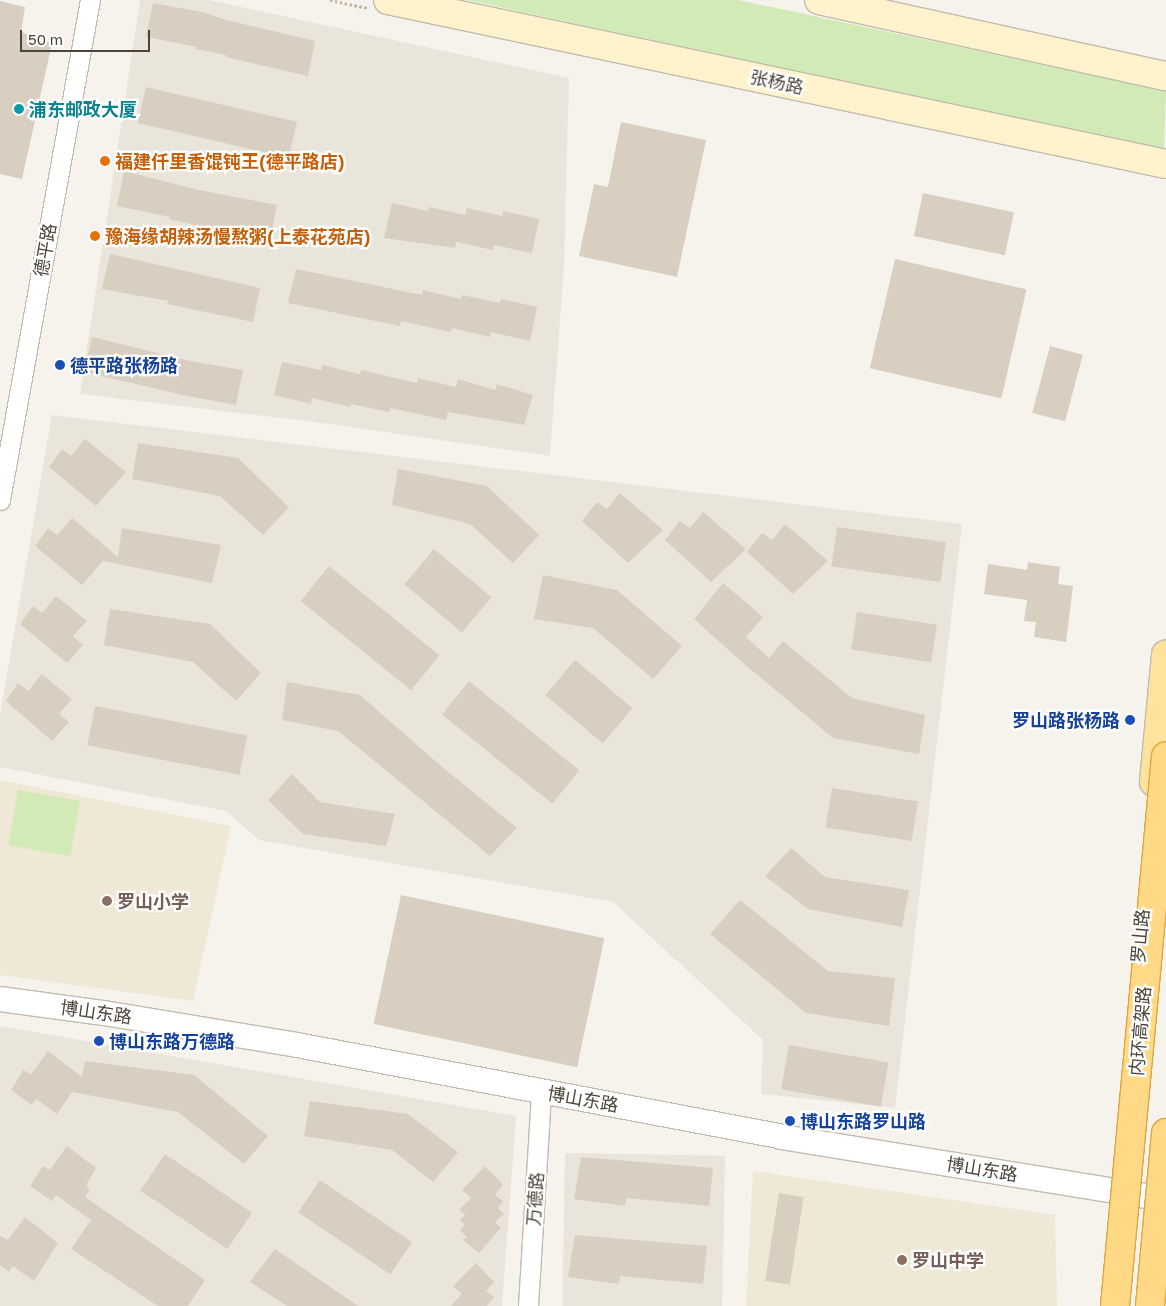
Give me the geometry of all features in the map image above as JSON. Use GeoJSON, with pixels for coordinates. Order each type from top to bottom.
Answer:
{"type":"FeatureCollection","features":[{"type":"Feature","properties":{"kind":"highway","name":"内环高架路"},"geometry":{"type":"LineString","coordinates":[[1115,1306],[1166,756]]}},
{"type":"Feature","properties":{"kind":"highway"},"geometry":{"type":"LineString","coordinates":[[1150,1306],[1166,1133]]}},
{"type":"Feature","properties":{"kind":"main road","name":"张杨路"},"geometry":{"type":"LineString","coordinates":[[388,0],[1166,164]]}},
{"type":"Feature","properties":{"kind":"main road"},"geometry":{"type":"LineString","coordinates":[[819,0],[1166,76]]}},
{"type":"Feature","properties":{"kind":"main road","name":"罗山路"},"geometry":{"type":"LineString","coordinates":[[1106,1306],[1166,655]]}},
{"type":"Feature","properties":{"kind":"main road"},"geometry":{"type":"LineString","coordinates":[[1160,1306],[1166,1242]]}},
{"type":"Feature","properties":{"kind":"street","name":"德平路"},"geometry":{"type":"LineString","coordinates":[[0,500],[90,0]]}},
{"type":"Feature","properties":{"kind":"street","name":"博山东路"},"geometry":{"type":"LineString","coordinates":[[0,999],[104,1013],[297,1044],[782,1137],[1166,1199]]}},
{"type":"Feature","properties":{"kind":"street","name":"万德路"},"geometry":{"type":"LineString","coordinates":[[528,1306],[541,1092]]}},
{"type":"Feature","properties":{"kind":"shaded area"},"geometry":{"type":"Polygon","coordinates":[[[140,0],[209,0],[569,78],[564,267],[550,456],[331,424],[80,394],[140,0]]]}},
{"type":"Feature","properties":{"kind":"shaded area"},"geometry":{"type":"Polygon","coordinates":[[[52,415],[962,524],[895,1108],[761,1094],[763,1040],[613,902],[259,840],[226,811],[0,767],[0,715],[52,415]]]}},
{"type":"Feature","properties":{"kind":"shaded area","name":"罗山小学"},"geometry":{"type":"Polygon","coordinates":[[[0,780],[231,826],[193,1001],[0,975],[0,780]]]}},
{"type":"Feature","properties":{"kind":"shaded area"},"geometry":{"type":"Polygon","coordinates":[[[0,1026],[516,1116],[502,1306],[0,1306],[0,1026]]]}},
{"type":"Feature","properties":{"kind":"shaded area"},"geometry":{"type":"Polygon","coordinates":[[[565,1153],[725,1156],[722,1306],[562,1306],[565,1153]]]}},
{"type":"Feature","properties":{"kind":"shaded area","name":"罗山中学"},"geometry":{"type":"Polygon","coordinates":[[[753,1171],[1055,1215],[1057,1306],[746,1306],[753,1171]]]}},
{"type":"Feature","properties":{"kind":"green space"},"geometry":{"type":"Polygon","coordinates":[[[467,0],[738,0],[1166,91],[1164,151],[467,0]]]}},
{"type":"Feature","properties":{"kind":"green space"},"geometry":{"type":"Polygon","coordinates":[[[18,790],[80,801],[70,856],[8,845],[18,790]]]}},
{"type":"Feature","properties":{"kind":"building","name":"浦东邮政大厦"},"geometry":{"type":"Polygon","coordinates":[[[0,1],[25,7],[21,32],[52,43],[22,179],[0,174],[0,1]]]}},
{"type":"Feature","properties":{"kind":"building"},"geometry":{"type":"Polygon","coordinates":[[[153,3],[202,12],[226,20],[315,41],[308,76],[225,57],[226,55],[196,49],[197,47],[146,37],[153,3]]]}},
{"type":"Feature","properties":{"kind":"building"},"geometry":{"type":"Polygon","coordinates":[[[146,87],[297,122],[289,158],[138,123],[146,87]]]}},
{"type":"Feature","properties":{"kind":"building"},"geometry":{"type":"Polygon","coordinates":[[[621,122],[706,140],[677,277],[579,256],[594,184],[608,187],[621,122]]]}},
{"type":"Feature","properties":{"kind":"building"},"geometry":{"type":"Polygon","coordinates":[[[124,171],[199,190],[277,205],[270,240],[195,225],[169,219],[170,217],[117,206],[124,171]]]}},
{"type":"Feature","properties":{"kind":"building"},"geometry":{"type":"Polygon","coordinates":[[[923,193],[1014,212],[1005,255],[914,236],[923,193]]]}},
{"type":"Feature","properties":{"kind":"building"},"geometry":{"type":"Polygon","coordinates":[[[392,203],[428,211],[429,207],[465,215],[467,208],[502,216],[503,211],[539,219],[532,253],[494,245],[493,250],[456,242],[455,248],[384,238],[392,203]]]}},
{"type":"Feature","properties":{"kind":"building"},"geometry":{"type":"Polygon","coordinates":[[[110,254],[260,288],[253,322],[167,304],[168,301],[102,289],[110,254]]]}},
{"type":"Feature","properties":{"kind":"building"},"geometry":{"type":"Polygon","coordinates":[[[895,259],[1027,289],[1001,398],[870,368],[895,259]]]}},
{"type":"Feature","properties":{"kind":"building"},"geometry":{"type":"Polygon","coordinates":[[[296,269],[422,295],[423,290],[461,299],[462,295],[500,303],[501,299],[537,307],[530,341],[491,332],[490,337],[452,328],[451,332],[401,321],[400,326],[288,303],[296,269]]]}},
{"type":"Feature","properties":{"kind":"building"},"geometry":{"type":"Polygon","coordinates":[[[92,337],[190,361],[243,370],[236,405],[187,396],[84,372],[92,337]]]}},
{"type":"Feature","properties":{"kind":"building"},"geometry":{"type":"Polygon","coordinates":[[[1050,346],[1083,355],[1065,421],[1032,413],[1050,346]]]}},
{"type":"Feature","properties":{"kind":"building"},"geometry":{"type":"Polygon","coordinates":[[[282,362],[321,370],[322,365],[360,374],[361,370],[417,383],[418,378],[456,387],[458,379],[495,390],[497,384],[533,395],[524,425],[448,412],[446,420],[390,408],[389,412],[351,404],[350,407],[312,398],[311,404],[274,395],[282,362]]]}},
{"type":"Feature","properties":{"kind":"building"},"geometry":{"type":"Polygon","coordinates":[[[85,439],[126,472],[96,506],[49,467],[62,449],[71,456],[85,439]]]}},
{"type":"Feature","properties":{"kind":"building"},"geometry":{"type":"Polygon","coordinates":[[[138,443],[238,458],[289,507],[263,535],[220,496],[132,479],[138,443]]]}},
{"type":"Feature","properties":{"kind":"building"},"geometry":{"type":"Polygon","coordinates":[[[398,469],[487,486],[539,535],[513,563],[470,524],[392,505],[398,469]]]}},
{"type":"Feature","properties":{"kind":"building"},"geometry":{"type":"Polygon","coordinates":[[[620,493],[663,530],[628,563],[582,521],[597,502],[607,509],[620,493]]]}},
{"type":"Feature","properties":{"kind":"building"},"geometry":{"type":"Polygon","coordinates":[[[703,512],[746,549],[711,582],[665,540],[680,521],[690,528],[703,512]]]}},
{"type":"Feature","properties":{"kind":"building"},"geometry":{"type":"Polygon","coordinates":[[[72,518],[118,557],[122,528],[221,545],[212,583],[103,561],[82,585],[35,546],[48,528],[57,535],[72,518]]]}},
{"type":"Feature","properties":{"kind":"building"},"geometry":{"type":"Polygon","coordinates":[[[785,524],[828,561],[793,594],[747,552],[762,533],[772,540],[785,524]]]}},
{"type":"Feature","properties":{"kind":"building"},"geometry":{"type":"Polygon","coordinates":[[[837,527],[946,542],[940,582],[831,567],[837,527]]]}},
{"type":"Feature","properties":{"kind":"building"},"geometry":{"type":"Polygon","coordinates":[[[434,549],[491,597],[462,632],[404,584],[434,549]]]}},
{"type":"Feature","properties":{"kind":"building"},"geometry":{"type":"Polygon","coordinates":[[[1028,562],[1060,567],[1058,584],[1073,586],[1066,642],[1034,637],[1036,622],[1024,621],[1027,600],[984,594],[988,564],[1027,570],[1028,562]]]}},
{"type":"Feature","properties":{"kind":"building"},"geometry":{"type":"Polygon","coordinates":[[[329,566],[439,655],[411,690],[301,601],[329,566]]]}},
{"type":"Feature","properties":{"kind":"building"},"geometry":{"type":"Polygon","coordinates":[[[543,575],[617,590],[682,646],[653,679],[593,628],[534,619],[543,575]]]}},
{"type":"Feature","properties":{"kind":"building"},"geometry":{"type":"Polygon","coordinates":[[[723,583],[763,617],[746,637],[769,658],[783,641],[852,698],[925,715],[919,754],[833,738],[743,663],[694,619],[723,583]]]}},
{"type":"Feature","properties":{"kind":"building"},"geometry":{"type":"Polygon","coordinates":[[[56,596],[87,621],[73,636],[83,645],[67,663],[20,624],[33,606],[42,613],[56,596]]]}},
{"type":"Feature","properties":{"kind":"building"},"geometry":{"type":"Polygon","coordinates":[[[110,609],[210,624],[261,673],[236,701],[193,662],[104,645],[110,609]]]}},
{"type":"Feature","properties":{"kind":"building"},"geometry":{"type":"Polygon","coordinates":[[[857,612],[937,625],[931,662],[851,650],[857,612]]]}},
{"type":"Feature","properties":{"kind":"building"},"geometry":{"type":"Polygon","coordinates":[[[575,660],[632,708],[603,743],[545,695],[575,660]]]}},
{"type":"Feature","properties":{"kind":"building"},"geometry":{"type":"Polygon","coordinates":[[[42,674],[72,699],[59,714],[69,722],[52,741],[6,701],[18,683],[28,691],[42,674]]]}},
{"type":"Feature","properties":{"kind":"building"},"geometry":{"type":"Polygon","coordinates":[[[469,681],[579,770],[552,804],[442,714],[469,681]]]}},
{"type":"Feature","properties":{"kind":"building"},"geometry":{"type":"Polygon","coordinates":[[[287,682],[360,695],[441,766],[517,828],[490,856],[338,731],[282,720],[287,682]]]}},
{"type":"Feature","properties":{"kind":"building"},"geometry":{"type":"Polygon","coordinates":[[[95,706],[247,736],[240,775],[87,745],[95,706]]]}},
{"type":"Feature","properties":{"kind":"building"},"geometry":{"type":"Polygon","coordinates":[[[292,774],[320,802],[395,814],[386,846],[303,834],[268,800],[292,774]]]}},
{"type":"Feature","properties":{"kind":"building"},"geometry":{"type":"Polygon","coordinates":[[[832,788],[918,802],[912,841],[826,828],[832,788]]]}},
{"type":"Feature","properties":{"kind":"building"},"geometry":{"type":"Polygon","coordinates":[[[791,848],[825,877],[909,890],[902,927],[808,909],[765,876],[791,848]]]}},
{"type":"Feature","properties":{"kind":"building"},"geometry":{"type":"Polygon","coordinates":[[[401,895],[604,938],[577,1067],[374,1024],[401,895]]]}},
{"type":"Feature","properties":{"kind":"building"},"geometry":{"type":"Polygon","coordinates":[[[740,900],[828,971],[895,978],[889,1026],[806,1013],[710,934],[740,900]]]}},
{"type":"Feature","properties":{"kind":"building"},"geometry":{"type":"Polygon","coordinates":[[[789,1045],[888,1063],[881,1107],[781,1089],[789,1045]]]}},
{"type":"Feature","properties":{"kind":"building"},"geometry":{"type":"Polygon","coordinates":[[[48,1051],[82,1077],[85,1061],[194,1075],[268,1136],[244,1164],[178,1112],[72,1092],[57,1114],[36,1099],[32,1105],[11,1090],[23,1070],[31,1074],[48,1051]]]}},
{"type":"Feature","properties":{"kind":"building"},"geometry":{"type":"Polygon","coordinates":[[[310,1101],[408,1114],[458,1152],[433,1182],[392,1150],[304,1136],[310,1101]]]}},
{"type":"Feature","properties":{"kind":"building"},"geometry":{"type":"Polygon","coordinates":[[[67,1146],[96,1168],[86,1186],[90,1189],[85,1197],[205,1280],[188,1306],[158,1306],[71,1249],[91,1220],[56,1195],[52,1201],[30,1186],[43,1166],[50,1170],[67,1146]]]}},
{"type":"Feature","properties":{"kind":"building"},"geometry":{"type":"Polygon","coordinates":[[[165,1154],[252,1213],[227,1249],[140,1190],[165,1154]]]}},
{"type":"Feature","properties":{"kind":"building"},"geometry":{"type":"Polygon","coordinates":[[[581,1157],[713,1168],[709,1206],[627,1198],[625,1206],[574,1199],[581,1157]]]}},
{"type":"Feature","properties":{"kind":"building"},"geometry":{"type":"Polygon","coordinates":[[[485,1166],[503,1185],[495,1195],[503,1201],[498,1208],[504,1214],[495,1222],[501,1228],[479,1253],[463,1240],[467,1237],[460,1230],[465,1225],[460,1220],[465,1215],[459,1210],[471,1198],[462,1190],[485,1166]]]}},
{"type":"Feature","properties":{"kind":"building"},"geometry":{"type":"Polygon","coordinates":[[[320,1180],[412,1242],[390,1274],[298,1212],[320,1180]]]}},
{"type":"Feature","properties":{"kind":"building"},"geometry":{"type":"Polygon","coordinates":[[[779,1193],[804,1197],[790,1285],[765,1281],[779,1193]]]}},
{"type":"Feature","properties":{"kind":"building"},"geometry":{"type":"Polygon","coordinates":[[[25,1217],[58,1243],[34,1281],[13,1266],[9,1272],[0,1265],[0,1236],[8,1240],[25,1217]]]}},
{"type":"Feature","properties":{"kind":"building"},"geometry":{"type":"Polygon","coordinates":[[[575,1235],[707,1246],[703,1284],[620,1276],[619,1284],[568,1277],[575,1235]]]}},
{"type":"Feature","properties":{"kind":"building"},"geometry":{"type":"Polygon","coordinates":[[[275,1249],[358,1306],[287,1306],[250,1282],[275,1249]]]}},
{"type":"Feature","properties":{"kind":"building"},"geometry":{"type":"Polygon","coordinates":[[[476,1263],[494,1282],[486,1291],[494,1297],[487,1306],[451,1306],[462,1294],[453,1286],[476,1263]]]}},
{"type":"Feature","properties":{"kind":"place","name":"浦东邮政大厦"},"geometry":{"type":"Point","coordinates":[19,109]}},
{"type":"Feature","properties":{"kind":"place","name":"福建仟里香馄钝王(德平路店)"},"geometry":{"type":"Point","coordinates":[105,161]}},
{"type":"Feature","properties":{"kind":"place","name":"豫海缘胡辣汤慢熬粥(上泰花苑店)"},"geometry":{"type":"Point","coordinates":[95,236]}},
{"type":"Feature","properties":{"kind":"place","name":"德平路张杨路"},"geometry":{"type":"Point","coordinates":[60,365]}},
{"type":"Feature","properties":{"kind":"place","name":"罗山路张杨路"},"geometry":{"type":"Point","coordinates":[1130,720]}},
{"type":"Feature","properties":{"kind":"place","name":"罗山小学"},"geometry":{"type":"Point","coordinates":[107,901]}},
{"type":"Feature","properties":{"kind":"place","name":"博山东路万德路"},"geometry":{"type":"Point","coordinates":[99,1041]}},
{"type":"Feature","properties":{"kind":"place","name":"博山东路罗山路"},"geometry":{"type":"Point","coordinates":[790,1121]}},
{"type":"Feature","properties":{"kind":"place","name":"罗山中学"},"geometry":{"type":"Point","coordinates":[902,1260]}}]}
